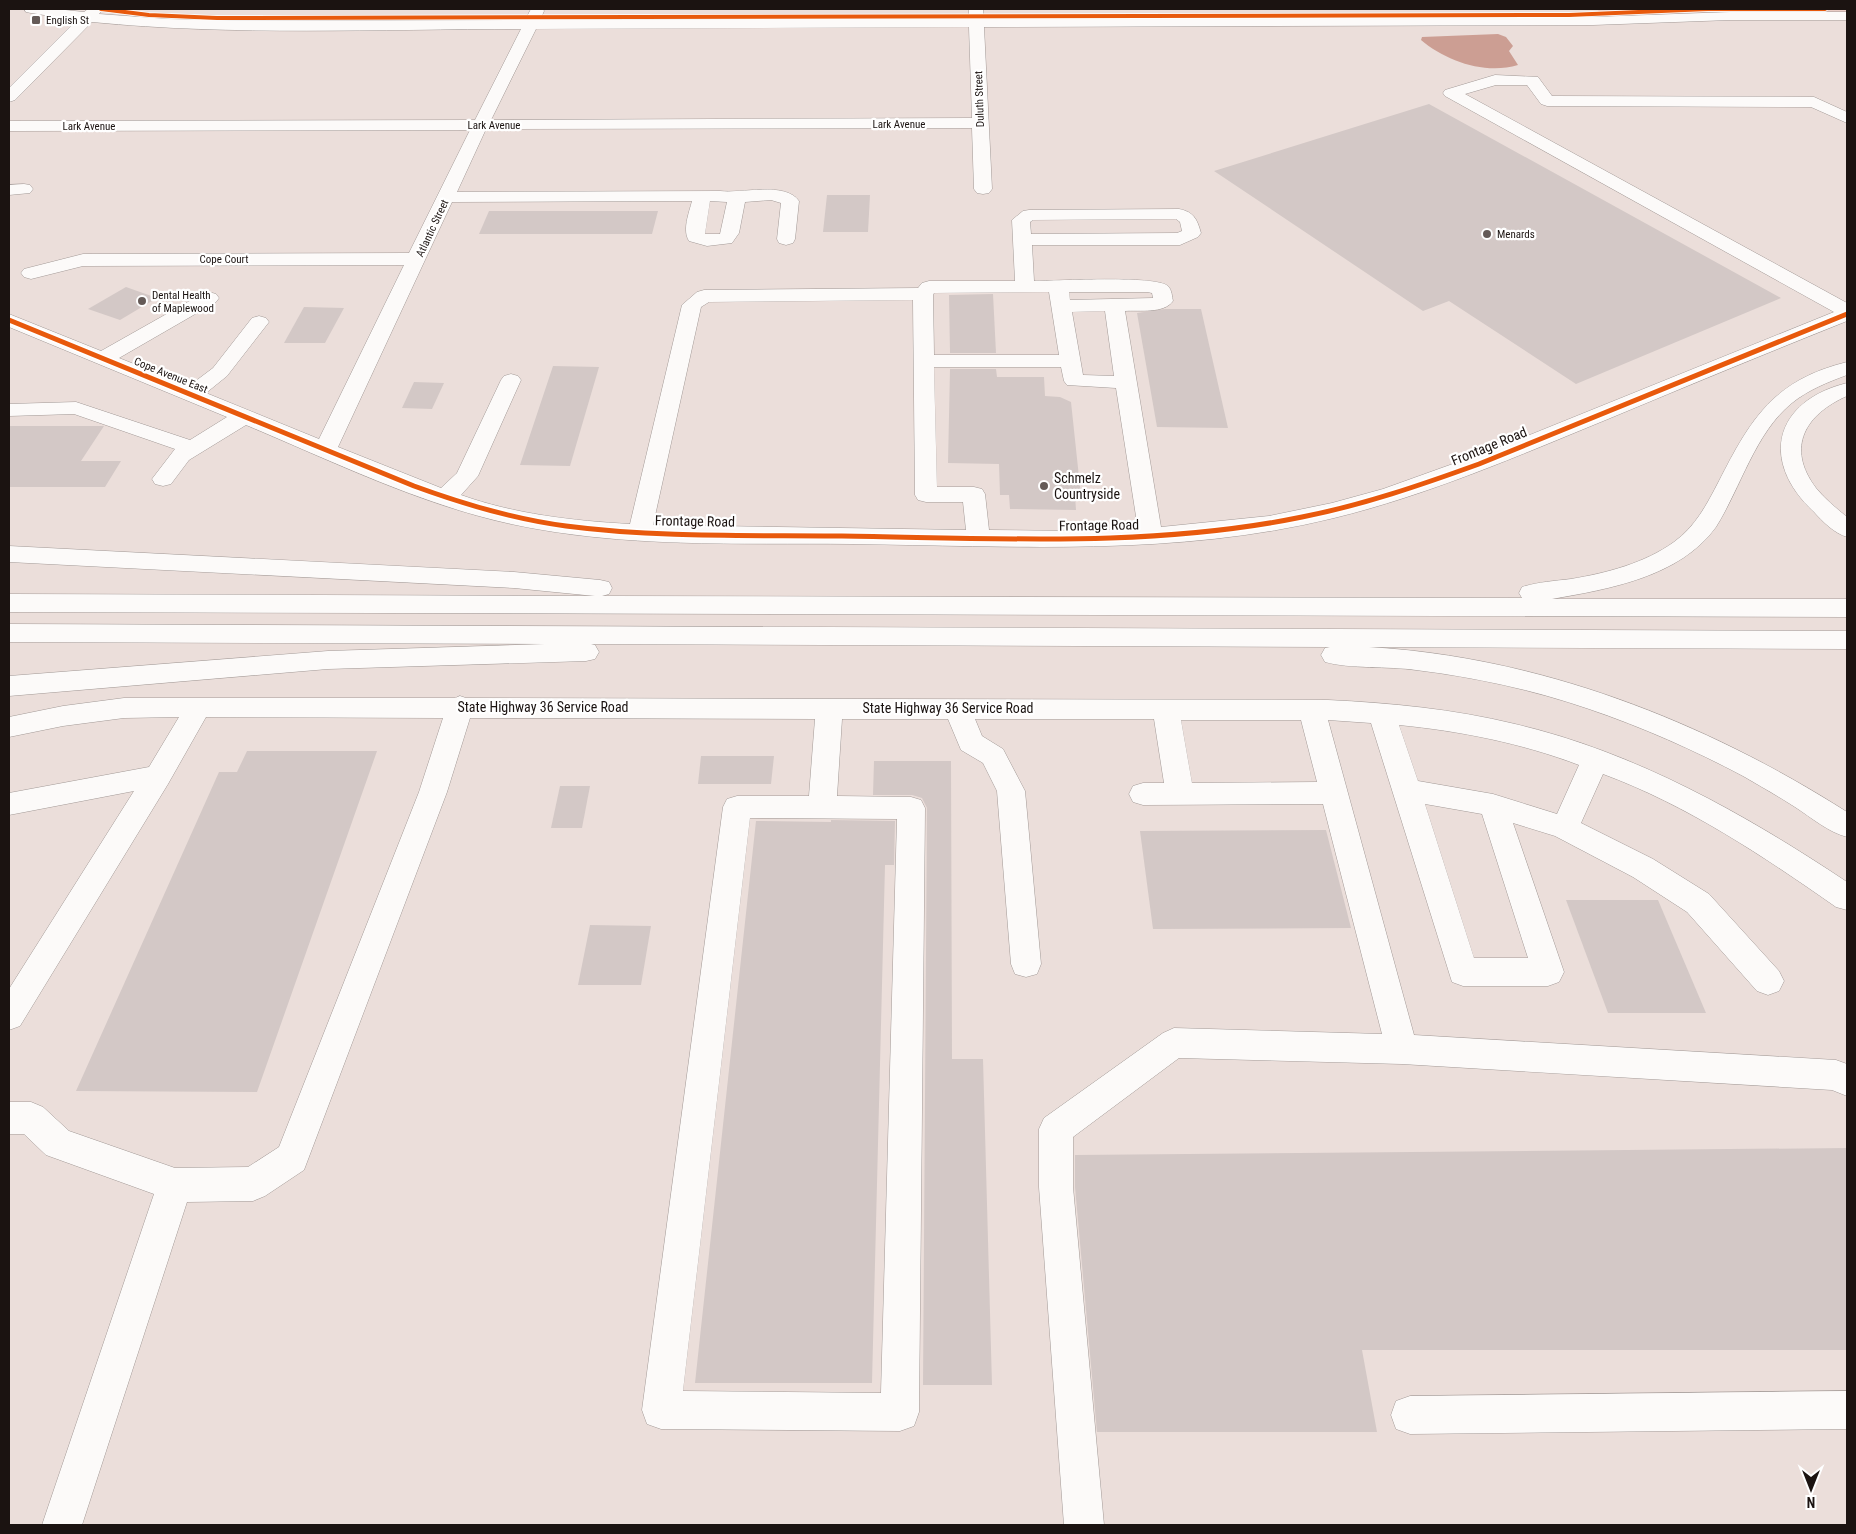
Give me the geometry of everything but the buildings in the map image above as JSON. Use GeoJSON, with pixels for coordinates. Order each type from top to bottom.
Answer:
{"type":"FeatureCollection","features":[{"type":"Feature","properties":{"kind":"main road"},"geometry":{"type":"LineString","coordinates":[[32,9],[197,24],[534,16],[1511,15],[1593,21],[1730,16],[1847,16]]}},
{"type":"Feature","properties":{"kind":"main road"},"geometry":{"type":"LineString","coordinates":[[9,97],[92,13]]}},
{"type":"Feature","properties":{"kind":"main road","name":"Atlantic Street"},"geometry":{"type":"LineString","coordinates":[[326,448],[534,16]]}},
{"type":"Feature","properties":{"kind":"main road","name":"Duluth Street"},"geometry":{"type":"LineString","coordinates":[[976,16],[983,189]]}},
{"type":"Feature","properties":{"kind":"main road"},"geometry":{"type":"LineString","coordinates":[[1847,118],[1814,102],[1547,101],[1532,80],[1495,80],[1451,93],[1847,313]]}},
{"type":"Feature","properties":{"kind":"main road","name":"Lark Avenue"},"geometry":{"type":"LineString","coordinates":[[9,126],[980,123]]}},
{"type":"Feature","properties":{"kind":"main road"},"geometry":{"type":"LineString","coordinates":[[446,197],[733,198],[765,195],[785,196],[790,201],[786,239]]}},
{"type":"Feature","properties":{"kind":"main road"},"geometry":{"type":"LineString","coordinates":[[702,197],[695,229],[696,237],[707,240],[724,239],[730,233],[736,202],[733,198]]}},
{"type":"Feature","properties":{"kind":"main road"},"geometry":{"type":"LineString","coordinates":[[1023,240],[1180,238],[1192,233],[1188,219],[1179,214],[1029,215],[1021,220],[1023,240],[1030,273]]}},
{"type":"Feature","properties":{"kind":"main road","name":"Cope Court"},"geometry":{"type":"LineString","coordinates":[[31,273],[83,260],[417,259]]}},
{"type":"Feature","properties":{"kind":"main road"},"geometry":{"type":"LineString","coordinates":[[978,538],[974,494],[926,495],[924,294],[930,287],[1030,273],[1058,286],[1149,286],[1161,290],[1163,301],[1156,304],[1060,306]]}},
{"type":"Feature","properties":{"kind":"main road"},"geometry":{"type":"LineString","coordinates":[[1058,286],[1069,361],[1074,381],[1125,382]]}},
{"type":"Feature","properties":{"kind":"main road"},"geometry":{"type":"LineString","coordinates":[[640,532],[692,305],[704,296],[924,294]]}},
{"type":"Feature","properties":{"kind":"main road"},"geometry":{"type":"LineString","coordinates":[[103,358],[209,298]]}},
{"type":"Feature","properties":{"kind":"main road"},"geometry":{"type":"LineString","coordinates":[[1114,305],[1151,536]]}},
{"type":"Feature","properties":{"kind":"main road","name":"Frontage Road"},"geometry":{"type":"LineString","coordinates":[[326,448],[445,498],[510,516],[546,523],[612,531],[1078,539],[1217,531],[1278,522],[1374,500],[1471,467],[1847,313]]}},
{"type":"Feature","properties":{"kind":"main road","name":"Cope Avenue East"},"geometry":{"type":"LineString","coordinates":[[9,320],[326,448]]}},
{"type":"Feature","properties":{"kind":"main road"},"geometry":{"type":"LineString","coordinates":[[192,394],[220,372],[259,322]]}},
{"type":"Feature","properties":{"kind":"main road"},"geometry":{"type":"LineString","coordinates":[[9,340],[30,329]]}},
{"type":"Feature","properties":{"kind":"main road"},"geometry":{"type":"LineString","coordinates":[[926,361],[1069,361]]}},
{"type":"Feature","properties":{"kind":"main road"},"geometry":{"type":"LineString","coordinates":[[1327,608],[1521,594],[1570,588],[1612,580],[1648,566],[1678,551],[1698,534],[1710,520],[1754,433],[1767,414],[1785,397],[1804,385],[1847,368]]}},
{"type":"Feature","properties":{"kind":"main road"},"geometry":{"type":"LineString","coordinates":[[445,498],[468,476],[510,380]]}},
{"type":"Feature","properties":{"kind":"main road"},"geometry":{"type":"LineString","coordinates":[[1847,389],[1828,395],[1810,407],[1798,420],[1792,434],[1791,450],[1795,469],[1805,489],[1847,529]]}},
{"type":"Feature","properties":{"kind":"main road"},"geometry":{"type":"LineString","coordinates":[[9,410],[76,408],[193,448]]}},
{"type":"Feature","properties":{"kind":"main road"},"geometry":{"type":"LineString","coordinates":[[163,479],[181,456],[245,416]]}},
{"type":"Feature","properties":{"kind":"main road"},"geometry":{"type":"LineString","coordinates":[[9,554],[514,580],[781,604]]}},
{"type":"Feature","properties":{"kind":"main road"},"geometry":{"type":"LineString","coordinates":[[9,603],[1847,608]]}},
{"type":"Feature","properties":{"kind":"main road"},"geometry":{"type":"LineString","coordinates":[[9,633],[1847,640]]}},
{"type":"Feature","properties":{"kind":"main road"},"geometry":{"type":"LineString","coordinates":[[9,686],[328,660],[664,650],[987,636]]}},
{"type":"Feature","properties":{"kind":"main road"},"geometry":{"type":"LineString","coordinates":[[1048,636],[1262,651],[1399,658],[1506,676],[1566,692],[1636,716],[1697,742],[1768,778],[1847,826]]}},
{"type":"Feature","properties":{"kind":"main road"},"geometry":{"type":"LineString","coordinates":[[9,1118],[31,1118],[58,1143],[175,1186],[253,1184],[292,1158],[433,792],[460,706]]}},
{"type":"Feature","properties":{"kind":"main road"},"geometry":{"type":"LineString","coordinates":[[9,1016],[158,776],[198,707]]}},
{"type":"Feature","properties":{"kind":"main road","name":"State Highway 36 Service Road"},"geometry":{"type":"LineString","coordinates":[[9,727],[63,716],[124,708],[198,707],[957,708],[1381,712],[1466,724],[1522,737],[1595,760],[1677,795],[1733,824],[1791,859],[1847,898]]}},
{"type":"Feature","properties":{"kind":"main road"},"geometry":{"type":"LineString","coordinates":[[822,807],[829,708]]}},
{"type":"Feature","properties":{"kind":"main road"},"geometry":{"type":"LineString","coordinates":[[957,708],[971,743],[993,756],[1011,791],[1026,964]]}},
{"type":"Feature","properties":{"kind":"main road"},"geometry":{"type":"LineString","coordinates":[[1166,709],[1180,794]]}},
{"type":"Feature","properties":{"kind":"main road"},"geometry":{"type":"LineString","coordinates":[[1312,710],[1402,1049]]}},
{"type":"Feature","properties":{"kind":"main road"},"geometry":{"type":"LineString","coordinates":[[1381,712],[1463,972],[1548,972],[1493,805]]}},
{"type":"Feature","properties":{"kind":"main road"},"geometry":{"type":"LineString","coordinates":[[1565,828],[1595,760]]}},
{"type":"Feature","properties":{"kind":"main road"},"geometry":{"type":"LineString","coordinates":[[9,804],[158,776]]}},
{"type":"Feature","properties":{"kind":"main road"},"geometry":{"type":"LineString","coordinates":[[1407,790],[1493,805],[1565,828],[1643,868],[1698,903],[1768,982]]}},
{"type":"Feature","properties":{"kind":"main road"},"geometry":{"type":"LineString","coordinates":[[1143,794],[1334,793]]}},
{"type":"Feature","properties":{"kind":"main road"},"geometry":{"type":"LineString","coordinates":[[737,807],[822,807],[911,808],[900,1412],[661,1410],[737,807]]}},
{"type":"Feature","properties":{"kind":"main road"},"geometry":{"type":"LineString","coordinates":[[1084,1525],[1056,1187],[1056,1129],[1174,1043],[1402,1049],[1836,1076],[1847,1081]]}},
{"type":"Feature","properties":{"kind":"main road"},"geometry":{"type":"LineString","coordinates":[[62,1525],[175,1186]]}},
{"type":"Feature","properties":{"kind":"main road"},"geometry":{"type":"LineString","coordinates":[[1410,1415],[1847,1410]]}},
{"type":"Feature","properties":{"kind":"shaded area"},"geometry":{"type":"Polygon","coordinates":[[[1597,9],[1847,9],[1847,17],[1604,17],[1597,9]]]}},
{"type":"Feature","properties":{"kind":"shaded area"},"geometry":{"type":"Polygon","coordinates":[[[1498,34],[1506,37],[1513,46],[1509,51],[1518,65],[1492,68],[1466,64],[1442,54],[1421,40],[1422,37],[1498,34]]]}},
{"type":"Feature","properties":{"kind":"cycle path"},"geometry":{"type":"LineString","coordinates":[[101,9],[149,15],[217,18],[1569,15],[1708,9],[1825,9]]}},
{"type":"Feature","properties":{"kind":"cycle path"},"geometry":{"type":"LineString","coordinates":[[9,320],[414,486],[460,503],[510,516],[564,526],[673,534],[1078,539],[1174,534],[1237,528],[1300,518],[1391,495],[1479,464],[1847,314]]}},
{"type":"Feature","properties":{"kind":"place","name":"English St"},"geometry":{"type":"Point","coordinates":[36,20]}},
{"type":"Feature","properties":{"kind":"place","name":"Menards"},"geometry":{"type":"Point","coordinates":[1487,234]}},
{"type":"Feature","properties":{"kind":"place","name":"Dental Health of Maplewood"},"geometry":{"type":"Point","coordinates":[142,301]}},
{"type":"Feature","properties":{"kind":"place","name":"Schmelz Countryside"},"geometry":{"type":"Point","coordinates":[1044,486]}}]}
